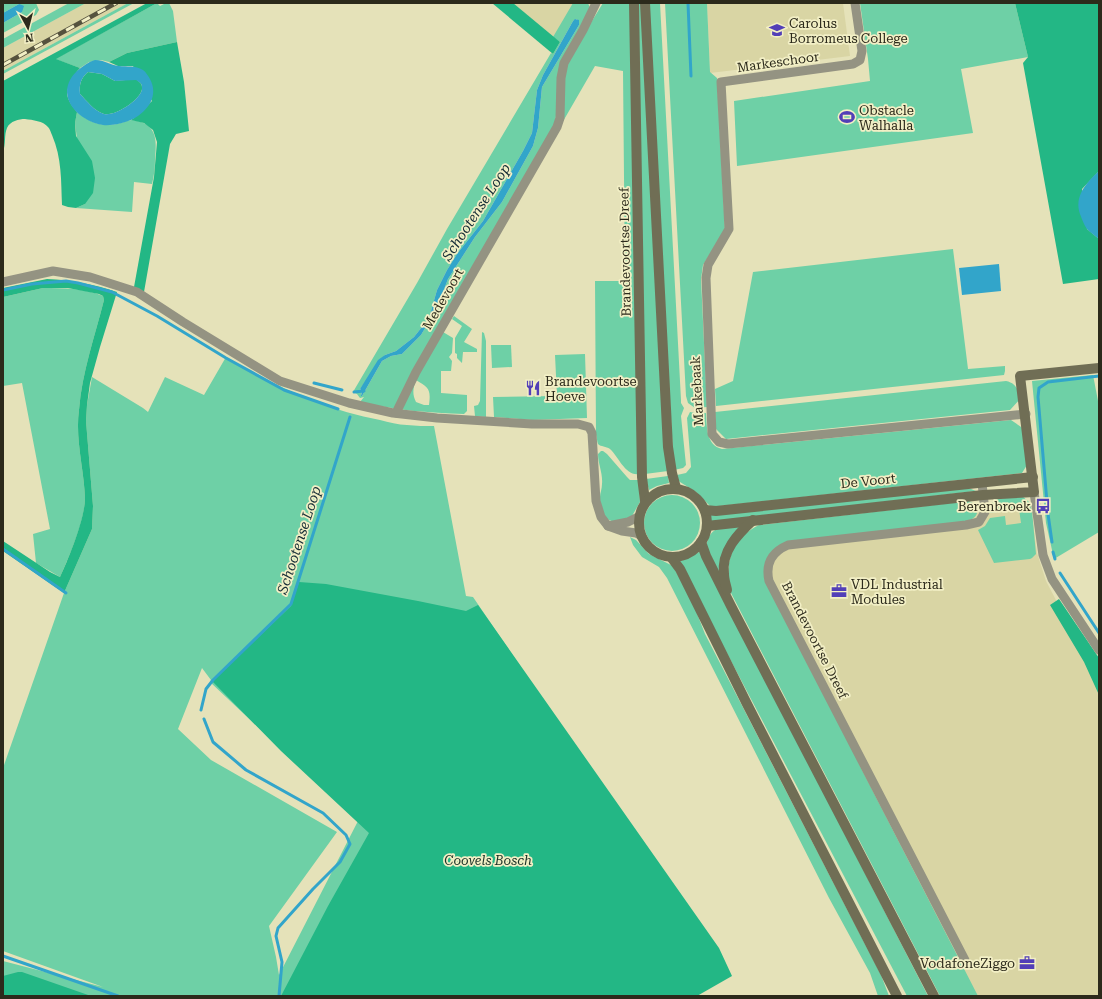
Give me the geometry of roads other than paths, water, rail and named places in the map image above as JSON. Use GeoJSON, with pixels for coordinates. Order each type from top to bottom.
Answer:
{"type":"FeatureCollection","features":[{"type":"Feature","properties":{"kind":"main road","name":"Brandevoortse Dreef"},"geometry":{"type":"LineString","coordinates":[[634,3],[642,477],[645,501]]}},
{"type":"Feature","properties":{"kind":"main road"},"geometry":{"type":"LineString","coordinates":[[645,3],[668,447],[676,488]]}},
{"type":"Feature","properties":{"kind":"main road"},"geometry":{"type":"LineString","coordinates":[[1034,492],[1026,414],[1020,376],[1099,368]]}},
{"type":"Feature","properties":{"kind":"main road","name":"De Voort"},"geometry":{"type":"LineString","coordinates":[[705,510],[716,511],[1033,477]]}},
{"type":"Feature","properties":{"kind":"main road"},"geometry":{"type":"LineString","coordinates":[[667,488],[676,488],[692,494],[699,500],[705,510],[707,526],[701,542],[695,549],[688,554],[671,557],[661,555],[645,544],[638,529],[638,517],[645,501],[659,491],[667,488]]}},
{"type":"Feature","properties":{"kind":"main road","name":"De Voort"},"geometry":{"type":"LineString","coordinates":[[707,526],[983,495],[1034,492]]}},
{"type":"Feature","properties":{"kind":"main road"},"geometry":{"type":"LineString","coordinates":[[731,606],[723,573],[726,557],[731,543],[754,520]]}},
{"type":"Feature","properties":{"kind":"main road"},"geometry":{"type":"LineString","coordinates":[[701,542],[706,556],[731,606],[934,996]]}},
{"type":"Feature","properties":{"kind":"main road"},"geometry":{"type":"LineString","coordinates":[[671,557],[680,569],[751,711],[898,996]]}},
{"type":"Feature","properties":{"kind":"street","name":"Medevoort"},"geometry":{"type":"LineString","coordinates":[[396,413],[416,372],[557,127],[560,118],[561,78],[564,63],[583,30],[596,3]]}},
{"type":"Feature","properties":{"kind":"street","name":"Markeschoor"},"geometry":{"type":"LineString","coordinates":[[722,82],[853,64],[860,60],[862,51],[855,3]]}},
{"type":"Feature","properties":{"kind":"street","name":"Markebaak"},"geometry":{"type":"LineString","coordinates":[[722,82],[730,229],[708,265],[706,278],[712,434],[719,442],[728,444],[1026,414]]}},
{"type":"Feature","properties":{"kind":"street"},"geometry":{"type":"LineString","coordinates":[[3,282],[53,271],[90,277],[137,292],[280,381],[349,403],[396,413],[438,418],[525,424],[578,424],[589,427],[592,433],[594,448],[596,502],[601,517],[608,526],[640,535]]}},
{"type":"Feature","properties":{"kind":"street","name":"Brandevoortse Dreef"},"geometry":{"type":"LineString","coordinates":[[965,960],[769,581],[767,572],[771,559],[778,549],[788,545],[966,525],[979,522],[985,512],[982,483]]}},
{"type":"Feature","properties":{"kind":"street"},"geometry":{"type":"LineString","coordinates":[[1034,492],[1042,555],[1052,579],[1099,650]]}},
{"type":"Feature","properties":{"kind":"street"},"geometry":{"type":"LineString","coordinates":[[608,526],[628,522],[638,517]]}},
{"type":"Feature","properties":{"kind":"water"},"geometry":{"type":"Polygon","coordinates":[[[19,4],[24,6],[22,12],[3,23],[3,13],[19,4]]]}},
{"type":"Feature","properties":{"kind":"water"},"geometry":{"type":"Polygon","coordinates":[[[575,19],[579,20],[579,25],[542,87],[538,128],[533,146],[502,202],[475,237],[448,279],[436,310],[421,335],[402,354],[391,356],[382,361],[361,396],[362,391],[360,389],[378,360],[385,355],[396,351],[414,337],[429,318],[437,290],[447,270],[457,254],[483,221],[532,133],[537,90],[543,75],[575,19]]]}},
{"type":"Feature","properties":{"kind":"water"},"geometry":{"type":"Polygon","coordinates":[[[99,60],[116,65],[137,67],[145,72],[152,85],[153,97],[143,112],[133,119],[118,124],[103,125],[85,118],[77,112],[71,105],[67,89],[70,80],[77,71],[92,61],[99,60]],[[88,72],[82,79],[80,87],[80,94],[100,113],[109,114],[121,110],[134,101],[141,91],[141,84],[136,80],[115,81],[102,74],[88,72]]]}},
{"type":"Feature","properties":{"kind":"water"},"geometry":{"type":"Polygon","coordinates":[[[1099,171],[1099,239],[1086,227],[1083,222],[1080,214],[1079,201],[1082,190],[1099,171]]]}},
{"type":"Feature","properties":{"kind":"water"},"geometry":{"type":"Polygon","coordinates":[[[999,264],[1001,291],[962,295],[959,268],[999,264]]]}},
{"type":"Feature","properties":{"kind":"waterway"},"geometry":{"type":"LineString","coordinates":[[688,3],[691,76]]}},
{"type":"Feature","properties":{"kind":"waterway"},"geometry":{"type":"LineString","coordinates":[[3,290],[32,284],[66,281],[112,292],[157,316],[226,358],[284,390],[338,409]]}},
{"type":"Feature","properties":{"kind":"waterway"},"geometry":{"type":"LineString","coordinates":[[1052,542],[1048,514],[1038,397],[1039,388],[1048,382],[1099,376]]}},
{"type":"Feature","properties":{"kind":"waterway"},"geometry":{"type":"LineString","coordinates":[[314,383],[342,390]]}},
{"type":"Feature","properties":{"kind":"waterway","name":"Schootense Loop"},"geometry":{"type":"LineString","coordinates":[[354,392],[364,391]]}},
{"type":"Feature","properties":{"kind":"waterway","name":"Schootense Loop"},"geometry":{"type":"LineString","coordinates":[[201,710],[206,689],[213,680],[291,604],[350,417]]}},
{"type":"Feature","properties":{"kind":"waterway"},"geometry":{"type":"LineString","coordinates":[[3,549],[66,593]]}},
{"type":"Feature","properties":{"kind":"waterway"},"geometry":{"type":"LineString","coordinates":[[1053,552],[1055,559]]}},
{"type":"Feature","properties":{"kind":"waterway"},"geometry":{"type":"LineString","coordinates":[[1060,573],[1099,633]]}},
{"type":"Feature","properties":{"kind":"waterway","name":"Schootense Loop"},"geometry":{"type":"LineString","coordinates":[[204,719],[213,742],[246,770],[323,813],[346,835],[350,844],[340,862],[278,928],[276,936],[282,962],[279,996]]}},
{"type":"Feature","properties":{"kind":"waterway"},"geometry":{"type":"LineString","coordinates":[[3,956],[118,996]]}},
{"type":"Feature","properties":{"kind":"railway"},"geometry":{"type":"LineString","coordinates":[[3,65],[116,3]]}},
{"type":"Feature","properties":{"kind":"place","name":"Carolus Borromeus College"},"geometry":{"type":"Point","coordinates":[777,30]}},
{"type":"Feature","properties":{"kind":"place","name":"Obstacle Walhalla"},"geometry":{"type":"Point","coordinates":[847,117]}},
{"type":"Feature","properties":{"kind":"place","name":"Brandevoortse Hoeve"},"geometry":{"type":"Point","coordinates":[533,388]}},
{"type":"Feature","properties":{"kind":"place","name":"Berenbroek"},"geometry":{"type":"Point","coordinates":[1043,506]}},
{"type":"Feature","properties":{"kind":"place","name":"VDL Industrial Modules"},"geometry":{"type":"Point","coordinates":[839,591]}},
{"type":"Feature","properties":{"kind":"place","name":"VodafoneZiggo"},"geometry":{"type":"Point","coordinates":[1027,963]}},
{"type":"Feature","properties":{"kind":"park label","name":"Coovels Bosch"},"geometry":{"type":"Point","coordinates":[488,860]}}]}
